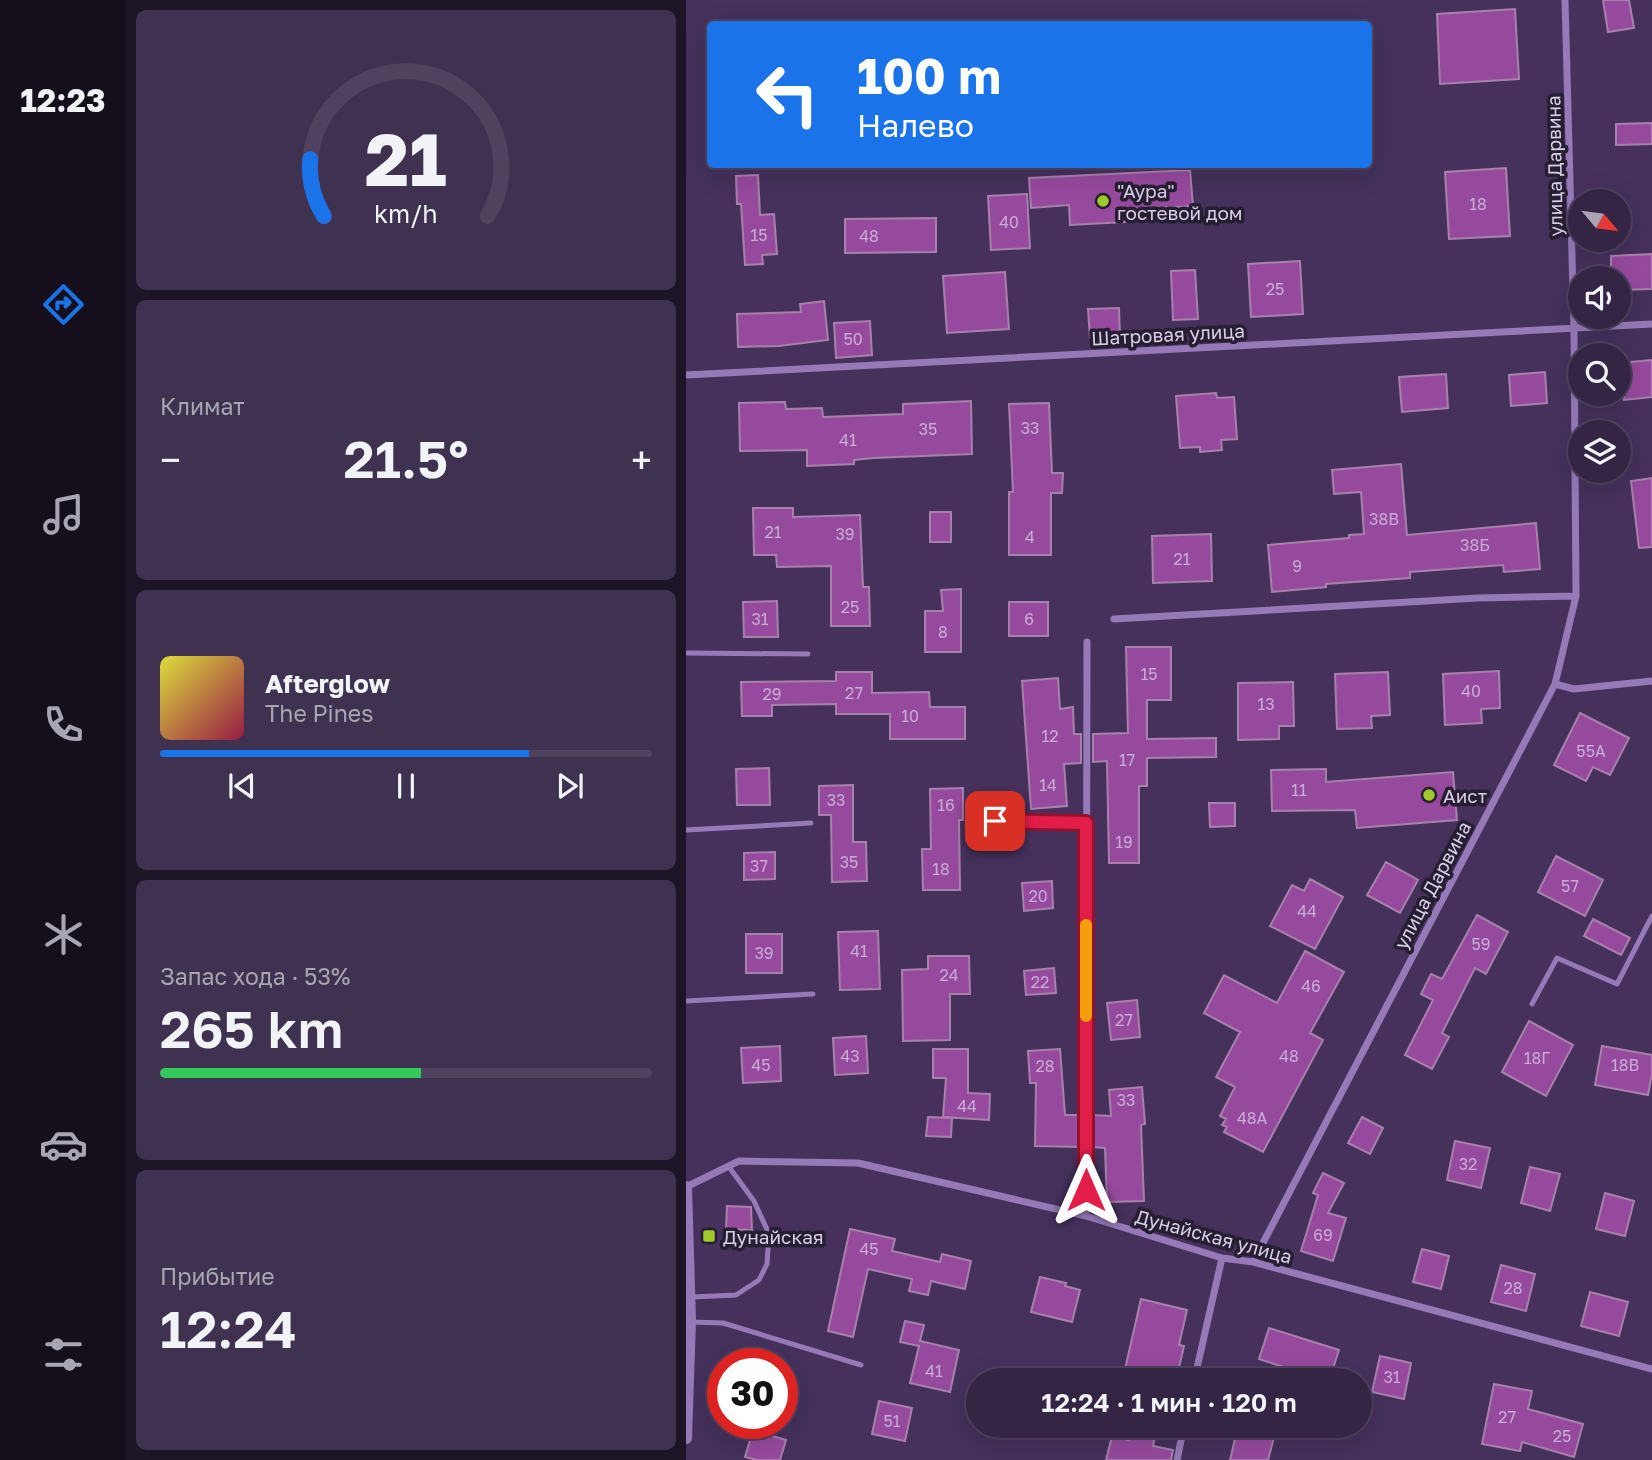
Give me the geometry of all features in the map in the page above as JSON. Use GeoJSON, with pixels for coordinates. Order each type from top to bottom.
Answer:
{"type":"FeatureCollection","features":[{"type":"Feature","properties":{"kind":"street","name":"улица Дарвина"},"geometry":{"type":"LineString","coordinates":[[1565,0],[1572,266]]}},
{"type":"Feature","properties":{"kind":"street","name":"Шатровая улица"},"geometry":{"type":"LineString","coordinates":[[1631,325],[1652,324]]}},
{"type":"Feature","properties":{"kind":"street","name":"улица Дарвина"},"geometry":{"type":"LineString","coordinates":[[1253,1262],[1555,684],[1576,596],[1574,329]]}},
{"type":"Feature","properties":{"kind":"street","name":"Шатровая улица"},"geometry":{"type":"LineString","coordinates":[[686,375],[1574,329]]}},
{"type":"Feature","properties":{"kind":"street"},"geometry":{"type":"LineString","coordinates":[[1114,620],[1478,598],[1576,596]]}},
{"type":"Feature","properties":{"kind":"street"},"geometry":{"type":"LineString","coordinates":[[1086,1216],[1087,642]]}},
{"type":"Feature","properties":{"kind":"street"},"geometry":{"type":"LineString","coordinates":[[1555,684],[1574,690],[1652,681]]}},
{"type":"Feature","properties":{"kind":"street","name":"Дунайская улица"},"geometry":{"type":"LineString","coordinates":[[686,1187],[739,1161],[858,1163],[1086,1216],[1222,1258],[1253,1262],[1652,1369]]}},
{"type":"Feature","properties":{"kind":"street"},"geometry":{"type":"LineString","coordinates":[[686,1187],[690,1321],[686,1438]]}},
{"type":"Feature","properties":{"kind":"street"},"geometry":{"type":"LineString","coordinates":[[1197,1368],[1222,1258]]}},
{"type":"Feature","properties":{"kind":"street"},"geometry":{"type":"LineString","coordinates":[[1177,1460],[1182,1438]]}},
{"type":"Feature","properties":{"kind":"lane"},"geometry":{"type":"LineString","coordinates":[[686,653],[808,654]]}},
{"type":"Feature","properties":{"kind":"lane"},"geometry":{"type":"LineString","coordinates":[[995,821],[1086,823]]}},
{"type":"Feature","properties":{"kind":"lane"},"geometry":{"type":"LineString","coordinates":[[686,830],[811,823]]}},
{"type":"Feature","properties":{"kind":"lane"},"geometry":{"type":"LineString","coordinates":[[1532,1004],[1557,958],[1617,984],[1652,916]]}},
{"type":"Feature","properties":{"kind":"lane"},"geometry":{"type":"LineString","coordinates":[[686,1001],[813,994]]}},
{"type":"Feature","properties":{"kind":"lane"},"geometry":{"type":"LineString","coordinates":[[689,1297],[736,1295],[759,1280],[767,1264],[768,1234],[754,1201],[729,1167]]}},
{"type":"Feature","properties":{"kind":"lane"},"geometry":{"type":"LineString","coordinates":[[690,1321],[723,1323],[860,1365]]}},
{"type":"Feature","properties":{"kind":"building"},"geometry":{"type":"Polygon","coordinates":[[[1603,0],[1629,0],[1634,28],[1608,32],[1603,0]]]}},
{"type":"Feature","properties":{"kind":"building"},"geometry":{"type":"Polygon","coordinates":[[[1515,9],[1519,79],[1440,84],[1437,14],[1515,9]]]}},
{"type":"Feature","properties":{"kind":"building"},"geometry":{"type":"Polygon","coordinates":[[[1652,123],[1652,144],[1616,145],[1616,124],[1652,123]]]}},
{"type":"Feature","properties":{"kind":"building"},"geometry":{"type":"Polygon","coordinates":[[[1506,168],[1510,236],[1449,239],[1445,172],[1506,168]]]}},
{"type":"Feature","properties":{"kind":"building"},"geometry":{"type":"Polygon","coordinates":[[[1190,170],[1193,206],[1124,210],[1125,222],[1070,225],[1069,205],[1031,208],[1029,178],[1190,170]]]}},
{"type":"Feature","properties":{"kind":"building"},"geometry":{"type":"Polygon","coordinates":[[[758,175],[760,215],[774,214],[777,254],[762,255],[763,264],[745,265],[741,204],[737,204],[736,176],[758,175]]]}},
{"type":"Feature","properties":{"kind":"building"},"geometry":{"type":"Polygon","coordinates":[[[1027,194],[1030,248],[991,250],[988,196],[1027,194]]]}},
{"type":"Feature","properties":{"kind":"building"},"geometry":{"type":"Polygon","coordinates":[[[936,218],[936,252],[845,253],[845,219],[936,218]]]}},
{"type":"Feature","properties":{"kind":"building"},"geometry":{"type":"Polygon","coordinates":[[[1652,254],[1652,289],[1631,290],[1631,266],[1611,266],[1611,256],[1652,254]]]}},
{"type":"Feature","properties":{"kind":"building"},"geometry":{"type":"Polygon","coordinates":[[[1300,261],[1303,314],[1251,317],[1248,264],[1300,261]]]}},
{"type":"Feature","properties":{"kind":"building"},"geometry":{"type":"Polygon","coordinates":[[[1195,270],[1198,319],[1173,320],[1171,271],[1195,270]]]}},
{"type":"Feature","properties":{"kind":"building"},"geometry":{"type":"Polygon","coordinates":[[[1005,272],[1009,329],[947,333],[943,276],[1005,272]]]}},
{"type":"Feature","properties":{"kind":"building"},"geometry":{"type":"Polygon","coordinates":[[[824,301],[828,340],[779,346],[738,347],[737,314],[801,312],[800,304],[824,301]]]}},
{"type":"Feature","properties":{"kind":"building"},"geometry":{"type":"Polygon","coordinates":[[[1119,308],[1120,336],[1090,338],[1088,309],[1119,308]]]}},
{"type":"Feature","properties":{"kind":"building"},"geometry":{"type":"Polygon","coordinates":[[[870,321],[872,355],[836,358],[834,323],[870,321]]]}},
{"type":"Feature","properties":{"kind":"building"},"geometry":{"type":"Polygon","coordinates":[[[1652,360],[1652,397],[1631,399],[1631,362],[1652,360]]]}},
{"type":"Feature","properties":{"kind":"building"},"geometry":{"type":"Polygon","coordinates":[[[1545,372],[1547,403],[1511,406],[1509,375],[1545,372]]]}},
{"type":"Feature","properties":{"kind":"building"},"geometry":{"type":"Polygon","coordinates":[[[1446,374],[1448,408],[1402,412],[1399,377],[1446,374]]]}},
{"type":"Feature","properties":{"kind":"building"},"geometry":{"type":"Polygon","coordinates":[[[1216,393],[1217,398],[1234,397],[1237,439],[1221,440],[1222,450],[1200,452],[1200,447],[1180,448],[1176,396],[1216,393]]]}},
{"type":"Feature","properties":{"kind":"building"},"geometry":{"type":"Polygon","coordinates":[[[971,401],[972,454],[873,458],[854,460],[854,464],[807,466],[807,450],[740,451],[739,403],[785,402],[786,409],[822,408],[823,417],[903,414],[903,404],[971,401]]]}},
{"type":"Feature","properties":{"kind":"building"},"geometry":{"type":"Polygon","coordinates":[[[1049,403],[1052,473],[1063,473],[1062,493],[1051,493],[1051,555],[1009,555],[1009,492],[1013,492],[1009,404],[1049,403]]]}},
{"type":"Feature","properties":{"kind":"building"},"geometry":{"type":"Polygon","coordinates":[[[1401,464],[1407,535],[1536,523],[1540,569],[1504,572],[1503,565],[1410,572],[1410,578],[1326,584],[1326,587],[1272,592],[1268,545],[1349,538],[1349,535],[1364,534],[1361,492],[1334,494],[1332,470],[1401,464]]]}},
{"type":"Feature","properties":{"kind":"building"},"geometry":{"type":"Polygon","coordinates":[[[1652,478],[1652,547],[1639,548],[1631,481],[1652,478]]]}},
{"type":"Feature","properties":{"kind":"building"},"geometry":{"type":"Polygon","coordinates":[[[753,508],[793,508],[793,517],[860,515],[863,587],[869,587],[870,626],[831,626],[831,566],[777,567],[776,555],[754,555],[753,508]]]}},
{"type":"Feature","properties":{"kind":"building"},"geometry":{"type":"Polygon","coordinates":[[[930,512],[951,512],[951,542],[930,542],[930,512]]]}},
{"type":"Feature","properties":{"kind":"building"},"geometry":{"type":"Polygon","coordinates":[[[1211,534],[1212,581],[1153,583],[1152,536],[1211,534]]]}},
{"type":"Feature","properties":{"kind":"building"},"geometry":{"type":"Polygon","coordinates":[[[961,589],[961,652],[925,652],[925,611],[943,611],[941,590],[961,589]]]}},
{"type":"Feature","properties":{"kind":"building"},"geometry":{"type":"Polygon","coordinates":[[[777,601],[778,637],[744,637],[743,602],[777,601]]]}},
{"type":"Feature","properties":{"kind":"building"},"geometry":{"type":"Polygon","coordinates":[[[1009,602],[1048,602],[1048,636],[1009,636],[1009,602]]]}},
{"type":"Feature","properties":{"kind":"building"},"geometry":{"type":"Polygon","coordinates":[[[1126,647],[1171,647],[1171,700],[1147,700],[1147,739],[1216,738],[1216,757],[1147,758],[1147,786],[1139,786],[1139,863],[1109,863],[1107,761],[1093,762],[1093,734],[1128,733],[1126,647]]]}},
{"type":"Feature","properties":{"kind":"building"},"geometry":{"type":"Polygon","coordinates":[[[1499,671],[1500,708],[1481,709],[1482,723],[1445,725],[1443,674],[1499,671]]]}},
{"type":"Feature","properties":{"kind":"building"},"geometry":{"type":"Polygon","coordinates":[[[836,672],[872,672],[872,693],[929,692],[930,707],[965,707],[965,739],[890,739],[890,714],[836,714],[836,704],[772,705],[772,716],[742,716],[741,682],[836,681],[836,672]]]}},
{"type":"Feature","properties":{"kind":"building"},"geometry":{"type":"Polygon","coordinates":[[[1388,672],[1390,715],[1371,716],[1372,728],[1337,729],[1335,674],[1388,672]]]}},
{"type":"Feature","properties":{"kind":"building"},"geometry":{"type":"Polygon","coordinates":[[[1058,678],[1060,709],[1073,707],[1074,734],[1081,734],[1081,763],[1064,764],[1067,806],[1031,809],[1022,681],[1058,678]]]}},
{"type":"Feature","properties":{"kind":"building"},"geometry":{"type":"Polygon","coordinates":[[[1293,682],[1294,726],[1279,726],[1279,739],[1238,740],[1238,683],[1293,682]]]}},
{"type":"Feature","properties":{"kind":"building"},"geometry":{"type":"Polygon","coordinates":[[[1580,713],[1629,738],[1610,775],[1593,767],[1586,781],[1554,765],[1580,713]]]}},
{"type":"Feature","properties":{"kind":"building"},"geometry":{"type":"Polygon","coordinates":[[[769,768],[770,805],[737,805],[736,769],[769,768]]]}},
{"type":"Feature","properties":{"kind":"building"},"geometry":{"type":"Polygon","coordinates":[[[1326,769],[1326,782],[1453,772],[1457,820],[1357,828],[1355,810],[1272,811],[1271,770],[1326,769]]]}},
{"type":"Feature","properties":{"kind":"building"},"geometry":{"type":"Polygon","coordinates":[[[853,785],[853,842],[866,842],[867,881],[832,882],[831,815],[819,815],[819,786],[853,785]]]}},
{"type":"Feature","properties":{"kind":"building"},"geometry":{"type":"Polygon","coordinates":[[[963,788],[963,820],[959,820],[960,890],[923,890],[922,849],[931,849],[930,789],[963,788]]]}},
{"type":"Feature","properties":{"kind":"building"},"geometry":{"type":"Polygon","coordinates":[[[1209,803],[1235,803],[1235,826],[1210,827],[1209,803]]]}},
{"type":"Feature","properties":{"kind":"building"},"geometry":{"type":"Polygon","coordinates":[[[775,852],[775,879],[744,880],[744,853],[775,852]]]}},
{"type":"Feature","properties":{"kind":"building"},"geometry":{"type":"Polygon","coordinates":[[[1556,856],[1603,880],[1585,916],[1538,892],[1556,856]]]}},
{"type":"Feature","properties":{"kind":"building"},"geometry":{"type":"Polygon","coordinates":[[[1386,862],[1418,880],[1400,913],[1367,895],[1386,862]]]}},
{"type":"Feature","properties":{"kind":"building"},"geometry":{"type":"Polygon","coordinates":[[[1310,879],[1343,897],[1315,949],[1270,926],[1292,885],[1304,891],[1310,879]]]}},
{"type":"Feature","properties":{"kind":"building"},"geometry":{"type":"Polygon","coordinates":[[[1052,881],[1053,908],[1024,911],[1022,883],[1052,881]]]}},
{"type":"Feature","properties":{"kind":"building"},"geometry":{"type":"Polygon","coordinates":[[[1477,915],[1508,932],[1486,974],[1475,968],[1442,1033],[1449,1037],[1432,1069],[1405,1055],[1433,1000],[1421,994],[1431,974],[1442,979],[1477,915]]]}},
{"type":"Feature","properties":{"kind":"building"},"geometry":{"type":"Polygon","coordinates":[[[1593,919],[1630,938],[1621,955],[1584,936],[1593,919]]]}},
{"type":"Feature","properties":{"kind":"building"},"geometry":{"type":"Polygon","coordinates":[[[878,931],[880,989],[840,990],[838,932],[878,931]]]}},
{"type":"Feature","properties":{"kind":"building"},"geometry":{"type":"Polygon","coordinates":[[[746,934],[782,934],[782,973],[746,973],[746,934]]]}},
{"type":"Feature","properties":{"kind":"building"},"geometry":{"type":"Polygon","coordinates":[[[1305,951],[1344,972],[1310,1033],[1323,1040],[1263,1152],[1224,1132],[1227,1127],[1222,1125],[1226,1119],[1220,1116],[1235,1087],[1216,1077],[1240,1032],[1204,1013],[1224,975],[1277,1003],[1305,951]]]}},
{"type":"Feature","properties":{"kind":"building"},"geometry":{"type":"Polygon","coordinates":[[[928,956],[969,956],[970,994],[950,994],[950,1040],[903,1041],[902,970],[928,969],[928,956]]]}},
{"type":"Feature","properties":{"kind":"building"},"geometry":{"type":"Polygon","coordinates":[[[1054,968],[1056,993],[1026,995],[1024,971],[1054,968]]]}},
{"type":"Feature","properties":{"kind":"building"},"geometry":{"type":"Polygon","coordinates":[[[1137,1000],[1140,1037],[1111,1040],[1107,1003],[1137,1000]]]}},
{"type":"Feature","properties":{"kind":"building"},"geometry":{"type":"Polygon","coordinates":[[[1529,1021],[1573,1045],[1546,1096],[1502,1072],[1529,1021]]]}},
{"type":"Feature","properties":{"kind":"building"},"geometry":{"type":"Polygon","coordinates":[[[866,1036],[868,1073],[835,1075],[833,1038],[866,1036]]]}},
{"type":"Feature","properties":{"kind":"building"},"geometry":{"type":"Polygon","coordinates":[[[780,1046],[781,1081],[743,1083],[741,1048],[780,1046]]]}},
{"type":"Feature","properties":{"kind":"building"},"geometry":{"type":"Polygon","coordinates":[[[1602,1046],[1652,1055],[1648,1095],[1595,1085],[1602,1046]]]}},
{"type":"Feature","properties":{"kind":"building"},"geometry":{"type":"Polygon","coordinates":[[[933,1049],[968,1049],[968,1093],[990,1094],[989,1120],[943,1117],[946,1078],[933,1078],[933,1049]]]}},
{"type":"Feature","properties":{"kind":"building"},"geometry":{"type":"Polygon","coordinates":[[[1060,1049],[1065,1115],[1080,1115],[1080,1147],[1035,1146],[1036,1083],[1030,1083],[1028,1051],[1060,1049]]]}},
{"type":"Feature","properties":{"kind":"building"},"geometry":{"type":"Polygon","coordinates":[[[1142,1087],[1145,1124],[1141,1125],[1144,1201],[1107,1202],[1105,1148],[1092,1147],[1092,1115],[1111,1116],[1109,1090],[1142,1087]]]}},
{"type":"Feature","properties":{"kind":"building"},"geometry":{"type":"Polygon","coordinates":[[[928,1117],[952,1118],[951,1137],[926,1136],[928,1117]]]}},
{"type":"Feature","properties":{"kind":"building"},"geometry":{"type":"Polygon","coordinates":[[[1362,1117],[1383,1128],[1370,1154],[1348,1143],[1362,1117]]]}},
{"type":"Feature","properties":{"kind":"building"},"geometry":{"type":"Polygon","coordinates":[[[1455,1141],[1490,1148],[1481,1188],[1447,1180],[1455,1141]]]}},
{"type":"Feature","properties":{"kind":"building"},"geometry":{"type":"Polygon","coordinates":[[[1530,1167],[1560,1174],[1550,1211],[1521,1203],[1530,1167]]]}},
{"type":"Feature","properties":{"kind":"building"},"geometry":{"type":"Polygon","coordinates":[[[1323,1173],[1344,1183],[1328,1213],[1346,1218],[1333,1261],[1301,1251],[1318,1195],[1313,1193],[1323,1173]]]}},
{"type":"Feature","properties":{"kind":"building"},"geometry":{"type":"Polygon","coordinates":[[[1605,1193],[1634,1201],[1625,1236],[1596,1229],[1605,1193]]]}},
{"type":"Feature","properties":{"kind":"building"},"geometry":{"type":"Polygon","coordinates":[[[727,1206],[751,1207],[752,1230],[726,1229],[727,1206]]]}},
{"type":"Feature","properties":{"kind":"building"},"geometry":{"type":"Polygon","coordinates":[[[850,1229],[895,1239],[892,1251],[940,1262],[942,1254],[971,1261],[965,1289],[931,1281],[928,1295],[909,1291],[912,1279],[868,1269],[853,1337],[828,1331],[850,1229]]]}},
{"type":"Feature","properties":{"kind":"building"},"geometry":{"type":"Polygon","coordinates":[[[1422,1249],[1449,1256],[1441,1289],[1413,1282],[1422,1249]]]}},
{"type":"Feature","properties":{"kind":"building"},"geometry":{"type":"Polygon","coordinates":[[[1501,1265],[1535,1274],[1526,1311],[1491,1302],[1501,1265]]]}},
{"type":"Feature","properties":{"kind":"building"},"geometry":{"type":"Polygon","coordinates":[[[1040,1277],[1066,1283],[1065,1286],[1080,1290],[1072,1322],[1031,1312],[1040,1277]]]}},
{"type":"Feature","properties":{"kind":"building"},"geometry":{"type":"Polygon","coordinates":[[[1590,1292],[1628,1302],[1619,1336],[1581,1326],[1590,1292]]]}},
{"type":"Feature","properties":{"kind":"building"},"geometry":{"type":"Polygon","coordinates":[[[1141,1299],[1187,1310],[1179,1345],[1184,1346],[1179,1368],[1125,1368],[1141,1299]]]}},
{"type":"Feature","properties":{"kind":"building"},"geometry":{"type":"Polygon","coordinates":[[[905,1321],[924,1325],[920,1341],[959,1350],[950,1392],[910,1383],[919,1346],[900,1342],[905,1321]]]}},
{"type":"Feature","properties":{"kind":"building"},"geometry":{"type":"Polygon","coordinates":[[[1269,1328],[1339,1350],[1333,1368],[1287,1368],[1259,1359],[1269,1328]]]}},
{"type":"Feature","properties":{"kind":"building"},"geometry":{"type":"Polygon","coordinates":[[[1380,1356],[1411,1363],[1404,1399],[1372,1392],[1380,1356]]]}},
{"type":"Feature","properties":{"kind":"building"},"geometry":{"type":"Polygon","coordinates":[[[1494,1384],[1532,1391],[1528,1409],[1583,1424],[1574,1457],[1522,1442],[1520,1451],[1482,1444],[1494,1384]]]}},
{"type":"Feature","properties":{"kind":"building"},"geometry":{"type":"Polygon","coordinates":[[[879,1401],[912,1408],[905,1441],[872,1434],[879,1401]]]}},
{"type":"Feature","properties":{"kind":"building"},"geometry":{"type":"Polygon","coordinates":[[[1112,1438],[1155,1438],[1153,1446],[1173,1450],[1171,1460],[1106,1460],[1112,1438]]]}},
{"type":"Feature","properties":{"kind":"building"},"geometry":{"type":"Polygon","coordinates":[[[1235,1438],[1274,1438],[1268,1460],[1230,1460],[1235,1438]]]}},
{"type":"Feature","properties":{"kind":"building"},"geometry":{"type":"Polygon","coordinates":[[[750,1439],[786,1440],[780,1460],[745,1457],[750,1439]]]}},
{"type":"Feature","properties":{"kind":"slow traffic"},"geometry":{"type":"LineString","coordinates":[[1086,925],[1086,1016]]}},
{"type":"Feature","properties":{"kind":"place","name":"\"Аура\" гостевой дом"},"geometry":{"type":"Point","coordinates":[1103,201]}},
{"type":"Feature","properties":{"kind":"place","name":"Аист"},"geometry":{"type":"Point","coordinates":[1429,795]}},
{"type":"Feature","properties":{"kind":"place","name":"Дунайская"},"geometry":{"type":"Point","coordinates":[709,1236]}},
{"type":"Feature","properties":{"kind":"route"},"geometry":{"type":"LineString","coordinates":[[995,821],[1086,823],[1086,1190]]}}]}
